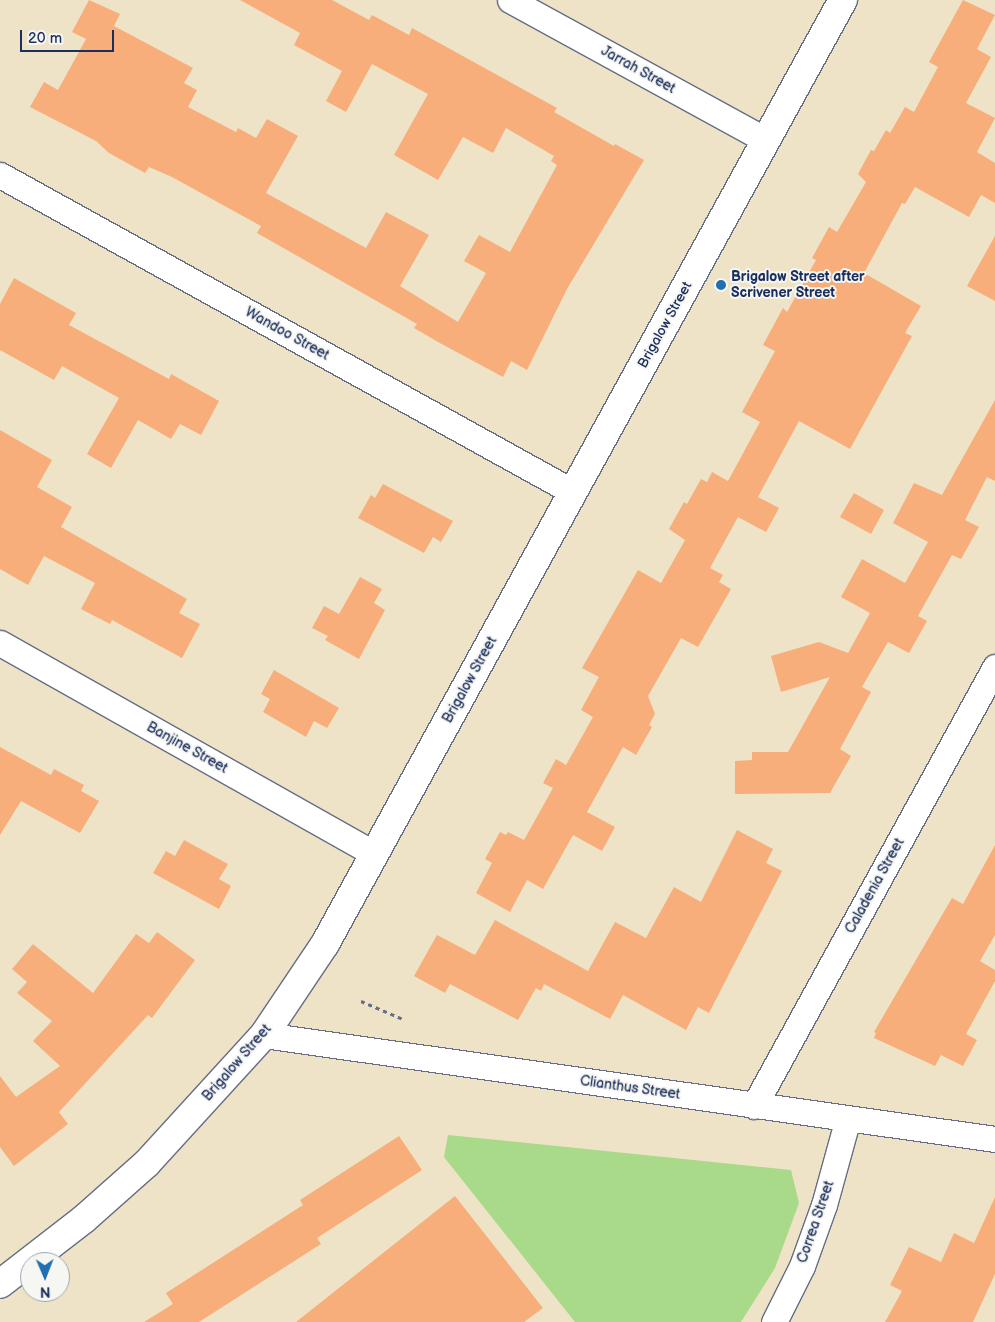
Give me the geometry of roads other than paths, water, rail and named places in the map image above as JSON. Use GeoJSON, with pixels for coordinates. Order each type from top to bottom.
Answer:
{"type":"FeatureCollection","features":[{"type":"Feature","properties":{"kind":"street","name":"Jarrah Street"},"geometry":{"type":"LineString","coordinates":[[510,0],[766,140]]}},
{"type":"Feature","properties":{"kind":"street","name":"Brigalow Street"},"geometry":{"type":"LineString","coordinates":[[4,1274],[84,1219],[147,1163],[264,1035],[325,944],[843,0]]}},
{"type":"Feature","properties":{"kind":"street","name":"Wandoo Street"},"geometry":{"type":"LineString","coordinates":[[0,175],[573,492]]}},
{"type":"Feature","properties":{"kind":"street","name":"Banjine Street"},"geometry":{"type":"LineString","coordinates":[[0,643],[375,854]]}},
{"type":"Feature","properties":{"kind":"street","name":"Caladenia Street"},"geometry":{"type":"LineString","coordinates":[[754,1106],[995,667]]}},
{"type":"Feature","properties":{"kind":"street","name":"Clianthus Street"},"geometry":{"type":"LineString","coordinates":[[264,1035],[995,1139]]}},
{"type":"Feature","properties":{"kind":"street","name":"Correa Street"},"geometry":{"type":"LineString","coordinates":[[774,1322],[802,1266],[824,1205],[848,1118]]}},
{"type":"Feature","properties":{"kind":"place","name":"Brigalow Street after Scrivener Street"},"geometry":{"type":"Point","coordinates":[721,285]}}]}
